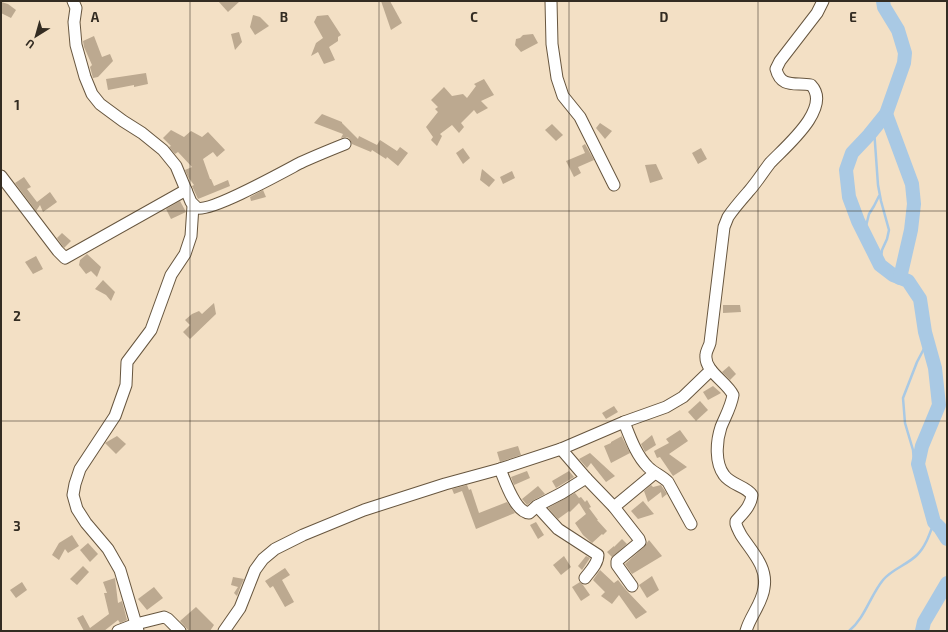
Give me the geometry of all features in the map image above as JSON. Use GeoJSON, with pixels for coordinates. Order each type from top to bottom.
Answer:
{"type":"FeatureCollection","features":[{"type":"Feature","properties":{"kind":"street"},"geometry":{"type":"LineString","coordinates":[[73,1],[76,8],[74,22],[76,45],[85,77],[92,94],[100,104],[164,150],[176,166],[193,206],[191,236],[186,254],[170,275],[150,330],[126,362],[126,385],[115,416],[80,469],[73,495],[77,509],[86,523],[108,549],[120,570],[137,627]]}},
{"type":"Feature","properties":{"kind":"street"},"geometry":{"type":"LineString","coordinates":[[550,1],[553,51],[557,78],[563,96],[580,117],[614,185]]}},
{"type":"Feature","properties":{"kind":"street"},"geometry":{"type":"LineString","coordinates":[[746,631],[748,624],[762,598],[765,587],[764,570],[736,524],[736,521],[748,507],[752,495],[748,490],[736,485],[726,477],[718,464],[718,448],[721,428],[727,414],[732,395],[727,386],[711,370],[706,362],[706,356],[710,343],[724,228],[731,213],[769,164],[796,138],[813,112],[817,98],[814,88],[811,85],[806,84],[793,85],[785,83],[781,79],[776,69],[780,61],[817,14],[824,1]]}},
{"type":"Feature","properties":{"kind":"street"},"geometry":{"type":"LineString","coordinates":[[193,206],[200,209],[219,204],[302,162],[345,144]]}},
{"type":"Feature","properties":{"kind":"street"},"geometry":{"type":"LineString","coordinates":[[1,176],[58,252],[65,258],[186,190]]}},
{"type":"Feature","properties":{"kind":"street"},"geometry":{"type":"LineString","coordinates":[[224,631],[240,608],[255,570],[263,559],[275,549],[303,535],[364,510],[561,449],[624,422],[666,408],[683,397],[711,370]]}},
{"type":"Feature","properties":{"kind":"street"},"geometry":{"type":"LineString","coordinates":[[624,422],[643,462],[655,474],[664,478],[668,482],[691,524]]}},
{"type":"Feature","properties":{"kind":"street"},"geometry":{"type":"LineString","coordinates":[[561,449],[614,507],[639,540],[640,542],[617,561],[617,565],[632,586]]}},
{"type":"Feature","properties":{"kind":"street"},"geometry":{"type":"LineString","coordinates":[[500,469],[518,508],[525,513],[529,513],[537,506],[586,478]]}},
{"type":"Feature","properties":{"kind":"street"},"geometry":{"type":"LineString","coordinates":[[614,507],[655,474]]}},
{"type":"Feature","properties":{"kind":"street"},"geometry":{"type":"LineString","coordinates":[[537,506],[558,529],[598,555],[596,563],[585,578]]}},
{"type":"Feature","properties":{"kind":"street"},"geometry":{"type":"LineString","coordinates":[[118,631],[137,627],[164,617],[180,631]]}},
{"type":"Feature","properties":{"kind":"building"},"geometry":{"type":"Polygon","coordinates":[[[218,1],[240,1],[228,12],[218,1]]]}},
{"type":"Feature","properties":{"kind":"building"},"geometry":{"type":"Polygon","coordinates":[[[381,1],[390,1],[402,23],[391,30],[381,1]]]}},
{"type":"Feature","properties":{"kind":"building"},"geometry":{"type":"Polygon","coordinates":[[[1,2],[8,4],[16,10],[11,18],[1,13],[1,2]]]}},
{"type":"Feature","properties":{"kind":"building"},"geometry":{"type":"Polygon","coordinates":[[[253,15],[260,17],[269,26],[255,35],[250,27],[253,15]]]}},
{"type":"Feature","properties":{"kind":"building"},"geometry":{"type":"Polygon","coordinates":[[[328,15],[341,35],[338,37],[338,41],[329,47],[335,60],[324,64],[318,52],[311,56],[316,43],[323,38],[314,22],[317,16],[328,15]]]}},
{"type":"Feature","properties":{"kind":"building"},"geometry":{"type":"Polygon","coordinates":[[[239,32],[242,42],[235,50],[231,34],[239,32]]]}},
{"type":"Feature","properties":{"kind":"building"},"geometry":{"type":"Polygon","coordinates":[[[533,34],[538,43],[521,52],[515,45],[516,39],[523,35],[533,34]]]}},
{"type":"Feature","properties":{"kind":"building"},"geometry":{"type":"Polygon","coordinates":[[[94,36],[102,57],[110,54],[113,61],[98,77],[93,78],[90,67],[92,65],[83,41],[94,36]]]}},
{"type":"Feature","properties":{"kind":"building"},"geometry":{"type":"Polygon","coordinates":[[[146,73],[148,84],[108,90],[106,79],[146,73]]]}},
{"type":"Feature","properties":{"kind":"building"},"geometry":{"type":"Polygon","coordinates":[[[484,79],[494,95],[481,101],[488,108],[477,114],[474,110],[461,123],[464,127],[459,133],[452,125],[440,134],[442,136],[437,146],[431,140],[433,137],[426,127],[438,112],[435,109],[438,107],[431,100],[444,87],[452,96],[463,94],[467,98],[476,86],[474,84],[484,79]]]}},
{"type":"Feature","properties":{"kind":"building"},"geometry":{"type":"Polygon","coordinates":[[[322,114],[342,122],[358,139],[359,136],[377,145],[380,140],[397,151],[400,147],[408,153],[398,166],[387,157],[386,159],[372,150],[371,152],[352,144],[349,138],[341,138],[343,134],[314,123],[322,114]]]}},
{"type":"Feature","properties":{"kind":"building"},"geometry":{"type":"Polygon","coordinates":[[[600,123],[612,131],[605,139],[596,128],[600,123]]]}},
{"type":"Feature","properties":{"kind":"building"},"geometry":{"type":"Polygon","coordinates":[[[552,124],[563,135],[556,141],[545,130],[552,124]]]}},
{"type":"Feature","properties":{"kind":"building"},"geometry":{"type":"Polygon","coordinates":[[[171,130],[184,137],[191,131],[202,137],[208,132],[225,150],[217,157],[213,152],[203,159],[210,179],[214,186],[228,180],[230,186],[198,199],[192,186],[194,185],[185,170],[192,167],[178,152],[175,154],[169,147],[171,146],[163,138],[171,130]]]}},
{"type":"Feature","properties":{"kind":"building"},"geometry":{"type":"Polygon","coordinates":[[[585,144],[594,160],[578,167],[581,173],[574,177],[566,161],[585,153],[582,146],[585,144]]]}},
{"type":"Feature","properties":{"kind":"building"},"geometry":{"type":"Polygon","coordinates":[[[463,148],[470,158],[463,164],[456,153],[463,148]]]}},
{"type":"Feature","properties":{"kind":"building"},"geometry":{"type":"Polygon","coordinates":[[[701,148],[707,159],[698,164],[692,153],[701,148]]]}},
{"type":"Feature","properties":{"kind":"building"},"geometry":{"type":"Polygon","coordinates":[[[656,164],[663,179],[650,183],[645,165],[656,164]]]}},
{"type":"Feature","properties":{"kind":"building"},"geometry":{"type":"Polygon","coordinates":[[[482,169],[495,180],[489,187],[480,180],[482,169]]]}},
{"type":"Feature","properties":{"kind":"building"},"geometry":{"type":"Polygon","coordinates":[[[512,171],[515,178],[503,184],[500,177],[512,171]]]}},
{"type":"Feature","properties":{"kind":"building"},"geometry":{"type":"Polygon","coordinates":[[[24,177],[31,187],[27,189],[37,202],[50,192],[57,202],[43,212],[40,205],[36,211],[15,183],[24,177]]]}},
{"type":"Feature","properties":{"kind":"building"},"geometry":{"type":"Polygon","coordinates":[[[263,190],[266,197],[251,201],[250,197],[263,190]]]}},
{"type":"Feature","properties":{"kind":"building"},"geometry":{"type":"Polygon","coordinates":[[[180,201],[186,212],[171,219],[166,209],[180,201]]]}},
{"type":"Feature","properties":{"kind":"building"},"geometry":{"type":"Polygon","coordinates":[[[62,233],[71,241],[64,248],[57,238],[62,233]]]}},
{"type":"Feature","properties":{"kind":"building"},"geometry":{"type":"Polygon","coordinates":[[[87,254],[101,267],[97,277],[91,271],[86,274],[79,265],[80,260],[87,254]]]}},
{"type":"Feature","properties":{"kind":"building"},"geometry":{"type":"Polygon","coordinates":[[[36,256],[43,269],[33,274],[25,262],[36,256]]]}},
{"type":"Feature","properties":{"kind":"building"},"geometry":{"type":"Polygon","coordinates":[[[103,280],[115,292],[111,301],[106,295],[95,289],[103,280]]]}},
{"type":"Feature","properties":{"kind":"building"},"geometry":{"type":"Polygon","coordinates":[[[214,303],[216,314],[190,339],[183,332],[190,325],[185,320],[192,314],[199,311],[202,314],[214,303]]]}},
{"type":"Feature","properties":{"kind":"building"},"geometry":{"type":"Polygon","coordinates":[[[723,305],[740,305],[741,312],[723,313],[723,305]]]}},
{"type":"Feature","properties":{"kind":"building"},"geometry":{"type":"Polygon","coordinates":[[[729,366],[736,374],[730,380],[722,372],[729,366]]]}},
{"type":"Feature","properties":{"kind":"building"},"geometry":{"type":"Polygon","coordinates":[[[713,386],[721,393],[708,400],[703,392],[713,386]]]}},
{"type":"Feature","properties":{"kind":"building"},"geometry":{"type":"Polygon","coordinates":[[[700,401],[708,410],[696,421],[688,412],[700,401]]]}},
{"type":"Feature","properties":{"kind":"building"},"geometry":{"type":"Polygon","coordinates":[[[614,406],[618,412],[606,419],[602,413],[614,406]]]}},
{"type":"Feature","properties":{"kind":"building"},"geometry":{"type":"Polygon","coordinates":[[[680,430],[688,441],[669,454],[687,467],[673,476],[660,457],[657,458],[654,451],[669,443],[666,439],[680,430]]]}},
{"type":"Feature","properties":{"kind":"building"},"geometry":{"type":"Polygon","coordinates":[[[652,435],[656,445],[645,452],[641,444],[652,435]]]}},
{"type":"Feature","properties":{"kind":"building"},"geometry":{"type":"Polygon","coordinates":[[[117,436],[126,444],[116,454],[105,443],[117,436]]]}},
{"type":"Feature","properties":{"kind":"building"},"geometry":{"type":"Polygon","coordinates":[[[622,436],[630,453],[611,463],[604,446],[622,436]]]}},
{"type":"Feature","properties":{"kind":"building"},"geometry":{"type":"Polygon","coordinates":[[[518,446],[521,455],[500,462],[497,452],[518,446]]]}},
{"type":"Feature","properties":{"kind":"building"},"geometry":{"type":"Polygon","coordinates":[[[590,453],[615,476],[606,482],[591,463],[587,468],[579,459],[590,453]]]}},
{"type":"Feature","properties":{"kind":"building"},"geometry":{"type":"Polygon","coordinates":[[[527,471],[530,478],[514,485],[511,477],[527,471]]]}},
{"type":"Feature","properties":{"kind":"building"},"geometry":{"type":"Polygon","coordinates":[[[569,471],[574,477],[556,488],[552,481],[569,471]]]}},
{"type":"Feature","properties":{"kind":"building"},"geometry":{"type":"Polygon","coordinates":[[[467,485],[469,490],[471,489],[479,513],[507,502],[515,513],[476,529],[462,491],[454,494],[452,489],[467,485]]]}},
{"type":"Feature","properties":{"kind":"building"},"geometry":{"type":"Polygon","coordinates":[[[651,485],[653,487],[661,485],[667,494],[662,498],[661,492],[648,502],[644,491],[651,485]]]}},
{"type":"Feature","properties":{"kind":"building"},"geometry":{"type":"Polygon","coordinates":[[[538,486],[545,494],[527,505],[522,499],[538,486]]]}},
{"type":"Feature","properties":{"kind":"building"},"geometry":{"type":"Polygon","coordinates":[[[575,493],[585,502],[587,500],[591,507],[589,508],[607,531],[592,543],[583,535],[575,523],[586,514],[579,503],[570,512],[569,511],[558,519],[548,508],[575,493]]]}},
{"type":"Feature","properties":{"kind":"building"},"geometry":{"type":"Polygon","coordinates":[[[643,501],[654,514],[638,519],[631,511],[643,501]]]}},
{"type":"Feature","properties":{"kind":"building"},"geometry":{"type":"Polygon","coordinates":[[[536,522],[544,535],[538,539],[530,525],[536,522]]]}},
{"type":"Feature","properties":{"kind":"building"},"geometry":{"type":"Polygon","coordinates":[[[72,535],[79,546],[68,553],[65,549],[59,560],[52,555],[59,543],[72,535]]]}},
{"type":"Feature","properties":{"kind":"building"},"geometry":{"type":"Polygon","coordinates":[[[622,539],[627,544],[612,557],[607,552],[622,539]]]}},
{"type":"Feature","properties":{"kind":"building"},"geometry":{"type":"Polygon","coordinates":[[[649,540],[662,556],[632,574],[625,564],[644,547],[649,540]]]}},
{"type":"Feature","properties":{"kind":"building"},"geometry":{"type":"Polygon","coordinates":[[[88,543],[98,554],[90,562],[80,550],[88,543]]]}},
{"type":"Feature","properties":{"kind":"building"},"geometry":{"type":"Polygon","coordinates":[[[564,556],[571,567],[561,575],[553,565],[564,556]]]}},
{"type":"Feature","properties":{"kind":"building"},"geometry":{"type":"Polygon","coordinates":[[[586,556],[590,558],[582,570],[578,566],[586,556]]]}},
{"type":"Feature","properties":{"kind":"building"},"geometry":{"type":"Polygon","coordinates":[[[83,566],[89,572],[77,585],[70,579],[83,566]]]}},
{"type":"Feature","properties":{"kind":"building"},"geometry":{"type":"Polygon","coordinates":[[[285,568],[290,575],[282,580],[294,602],[285,607],[273,586],[270,588],[265,581],[285,568]]]}},
{"type":"Feature","properties":{"kind":"building"},"geometry":{"type":"Polygon","coordinates":[[[600,570],[614,583],[618,580],[647,612],[636,619],[619,595],[612,604],[601,596],[605,592],[593,580],[600,570]]]}},
{"type":"Feature","properties":{"kind":"building"},"geometry":{"type":"Polygon","coordinates":[[[652,576],[659,590],[647,598],[639,585],[652,576]]]}},
{"type":"Feature","properties":{"kind":"building"},"geometry":{"type":"Polygon","coordinates":[[[233,577],[244,579],[237,596],[234,593],[238,587],[231,585],[233,577]]]}},
{"type":"Feature","properties":{"kind":"building"},"geometry":{"type":"Polygon","coordinates":[[[115,578],[118,603],[122,601],[127,620],[120,623],[118,620],[104,631],[84,631],[77,618],[83,615],[90,628],[109,614],[104,593],[107,593],[103,582],[115,578]]]}},
{"type":"Feature","properties":{"kind":"building"},"geometry":{"type":"Polygon","coordinates":[[[22,582],[27,590],[16,598],[10,590],[22,582]]]}},
{"type":"Feature","properties":{"kind":"building"},"geometry":{"type":"Polygon","coordinates":[[[580,582],[590,595],[581,601],[572,587],[580,582]]]}},
{"type":"Feature","properties":{"kind":"building"},"geometry":{"type":"Polygon","coordinates":[[[154,587],[163,598],[147,610],[138,599],[154,587]]]}},
{"type":"Feature","properties":{"kind":"building"},"geometry":{"type":"Polygon","coordinates":[[[196,607],[214,625],[210,631],[189,631],[180,621],[196,607]]]}},
{"type":"Feature","properties":{"kind":"waterway"},"geometry":{"type":"LineString","coordinates":[[883,1],[884,7],[898,30],[905,53],[904,63],[886,114],[852,153],[846,170],[849,197],[858,221],[880,265],[893,275],[908,281],[920,299],[925,332],[935,368],[939,405],[922,446],[918,464],[934,522],[947,539]]}},
{"type":"Feature","properties":{"kind":"waterway"},"geometry":{"type":"LineString","coordinates":[[886,114],[912,184],[914,204],[911,230],[900,278]]}},
{"type":"Feature","properties":{"kind":"waterway"},"geometry":{"type":"LineString","coordinates":[[874,129],[878,185],[889,230],[882,250],[880,265]]}},
{"type":"Feature","properties":{"kind":"waterway"},"geometry":{"type":"LineString","coordinates":[[864,234],[869,214],[879,196]]}},
{"type":"Feature","properties":{"kind":"waterway"},"geometry":{"type":"LineString","coordinates":[[918,464],[914,462],[913,450],[905,423],[903,398],[917,362],[928,341]]}},
{"type":"Feature","properties":{"kind":"waterway"},"geometry":{"type":"LineString","coordinates":[[849,631],[855,626],[883,580],[917,555],[923,548],[934,522]]}},
{"type":"Feature","properties":{"kind":"waterway"},"geometry":{"type":"LineString","coordinates":[[922,631],[924,622],[947,583]]}}]}
